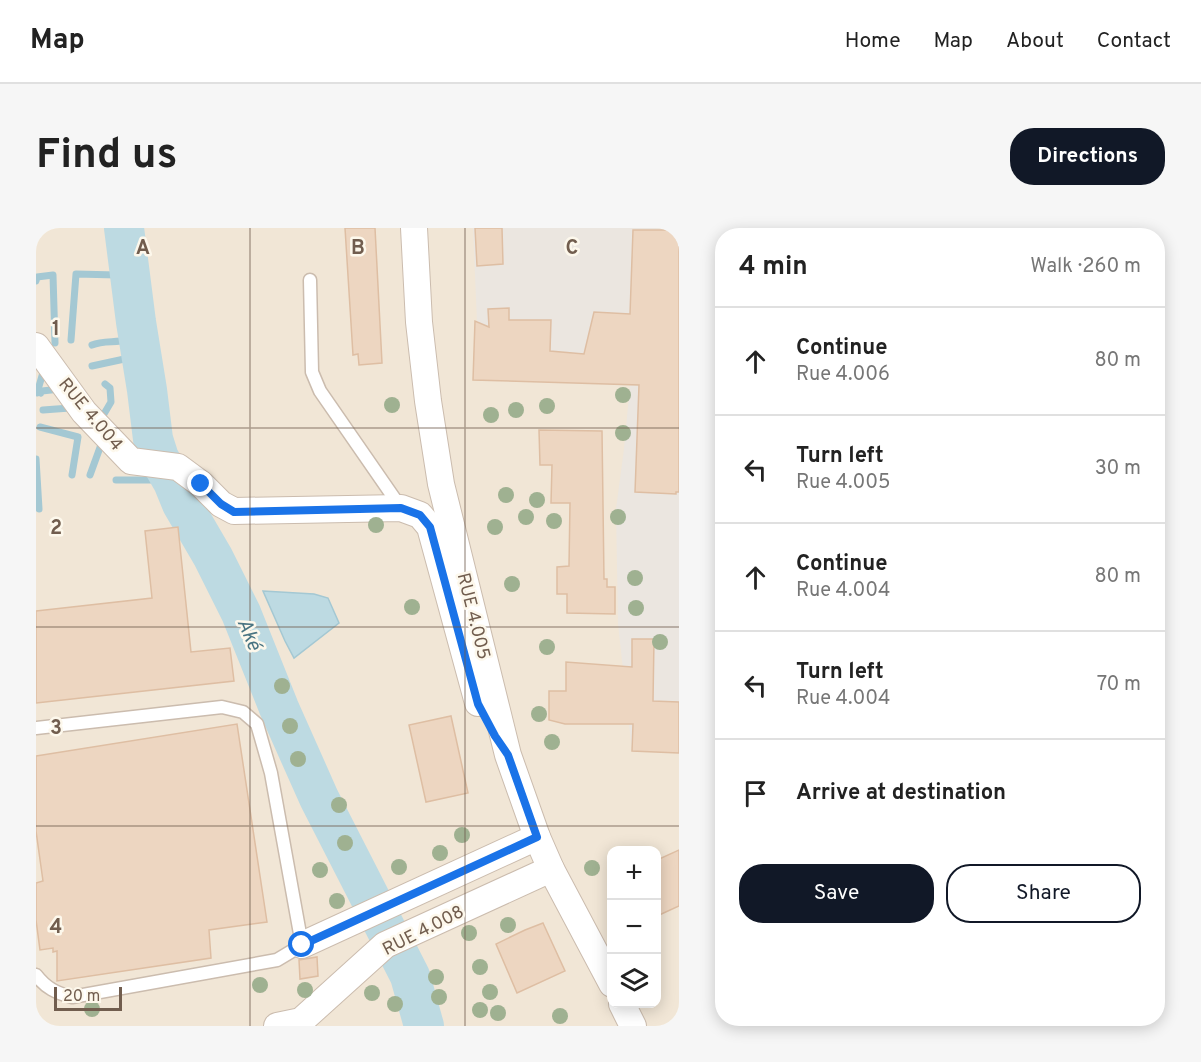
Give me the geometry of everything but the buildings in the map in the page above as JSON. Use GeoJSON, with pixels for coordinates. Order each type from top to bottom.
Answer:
{"type":"FeatureCollection","features":[{"type":"Feature","properties":{"kind":"street","name":"RUE 4.005"},"geometry":{"type":"LineString","coordinates":[[414,228],[419,322],[441,484],[508,755],[537,837],[551,869],[607,975]]}},
{"type":"Feature","properties":{"kind":"street","name":"RUE 4.004"},"geometry":{"type":"LineString","coordinates":[[36,346],[84,412],[131,461],[178,467],[201,484],[221,504],[234,512],[401,508]]}},
{"type":"Feature","properties":{"kind":"street"},"geometry":{"type":"LineString","coordinates":[[401,508],[420,515],[430,527],[478,704],[508,755]]}},
{"type":"Feature","properties":{"kind":"street"},"geometry":{"type":"LineString","coordinates":[[302,945],[537,837]]}},
{"type":"Feature","properties":{"kind":"street","name":"RUE 4.008"},"geometry":{"type":"LineString","coordinates":[[277,1026],[302,1021],[386,945],[551,869]]}},
{"type":"Feature","properties":{"kind":"street"},"geometry":{"type":"LineString","coordinates":[[624,1008],[633,1026]]}},
{"type":"Feature","properties":{"kind":"lane"},"geometry":{"type":"LineString","coordinates":[[310,280],[312,372],[320,391],[401,508]]}},
{"type":"Feature","properties":{"kind":"lane"},"geometry":{"type":"LineString","coordinates":[[36,728],[222,707],[243,712],[257,724],[271,773],[302,945],[277,960],[72,997],[56,993],[43,984],[36,975]]}},
{"type":"Feature","properties":{"kind":"shaded area"},"geometry":{"type":"Polygon","coordinates":[[[36,228],[679,228],[679,1026],[36,1026],[36,228]]]}},
{"type":"Feature","properties":{"kind":"shaded area"},"geometry":{"type":"Polygon","coordinates":[[[473,228],[679,228],[679,753],[632,751],[618,624],[616,509],[630,385],[473,380],[477,322],[473,228]]]}},
{"type":"Feature","properties":{"kind":"water"},"geometry":{"type":"Polygon","coordinates":[[[263,591],[314,594],[328,598],[339,623],[294,658],[263,591]]]}},
{"type":"Feature","properties":{"kind":"waterway","name":"Aké"},"geometry":{"type":"LineString","coordinates":[[124,228],[153,439],[159,458],[241,613],[279,708],[319,798],[410,976],[424,1026]]}},
{"type":"Feature","properties":{"kind":"waterway"},"geometry":{"type":"LineString","coordinates":[[71,340],[76,274],[117,275]]}},
{"type":"Feature","properties":{"kind":"waterway"},"geometry":{"type":"LineString","coordinates":[[36,281],[37,277],[53,275],[55,343]]}},
{"type":"Feature","properties":{"kind":"waterway"},"geometry":{"type":"LineString","coordinates":[[92,345],[127,340]]}},
{"type":"Feature","properties":{"kind":"waterway"},"geometry":{"type":"LineString","coordinates":[[92,366],[129,358]]}},
{"type":"Feature","properties":{"kind":"waterway"},"geometry":{"type":"LineString","coordinates":[[37,393],[44,369]]}},
{"type":"Feature","properties":{"kind":"waterway"},"geometry":{"type":"LineString","coordinates":[[101,419],[111,402],[110,388],[105,384]]}},
{"type":"Feature","properties":{"kind":"waterway"},"geometry":{"type":"LineString","coordinates":[[41,393],[60,389]]}},
{"type":"Feature","properties":{"kind":"waterway"},"geometry":{"type":"LineString","coordinates":[[43,410],[74,409]]}},
{"type":"Feature","properties":{"kind":"waterway"},"geometry":{"type":"LineString","coordinates":[[40,427],[78,437],[72,475]]}},
{"type":"Feature","properties":{"kind":"waterway"},"geometry":{"type":"LineString","coordinates":[[90,475],[102,442],[106,443]]}},
{"type":"Feature","properties":{"kind":"waterway"},"geometry":{"type":"LineString","coordinates":[[36,459],[39,509]]}},
{"type":"Feature","properties":{"kind":"waterway"},"geometry":{"type":"LineString","coordinates":[[116,480],[156,480]]}},
{"type":"Feature","properties":{"kind":"route"},"geometry":{"type":"LineString","coordinates":[[201,484],[221,504],[234,512],[401,508],[420,515],[430,527],[478,704],[508,755],[537,837],[302,945]]}}]}
